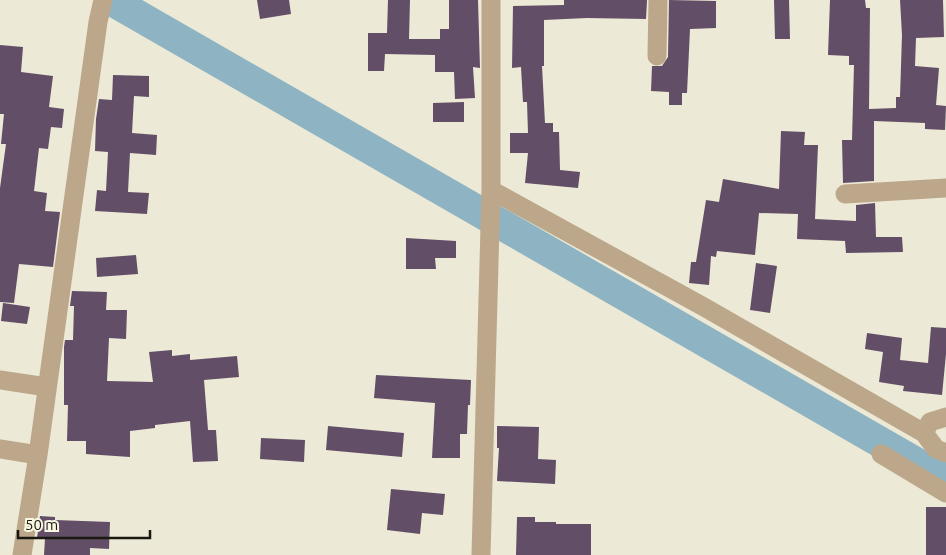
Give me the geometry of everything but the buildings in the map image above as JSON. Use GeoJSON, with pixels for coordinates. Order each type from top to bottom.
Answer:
{"type":"FeatureCollection","features":[{"type":"Feature","properties":{"kind":"street"},"geometry":{"type":"LineString","coordinates":[[22,555],[38,455],[98,22],[104,0]]}},
{"type":"Feature","properties":{"kind":"street"},"geometry":{"type":"LineString","coordinates":[[481,555],[491,192],[491,0]]}},
{"type":"Feature","properties":{"kind":"street"},"geometry":{"type":"LineString","coordinates":[[657,56],[658,0]]}},
{"type":"Feature","properties":{"kind":"street"},"geometry":{"type":"LineString","coordinates":[[845,194],[946,188]]}},
{"type":"Feature","properties":{"kind":"street"},"geometry":{"type":"LineString","coordinates":[[491,192],[704,307],[924,433],[936,449],[946,453]]}},
{"type":"Feature","properties":{"kind":"street"},"geometry":{"type":"LineString","coordinates":[[0,380],[47,387]]}},
{"type":"Feature","properties":{"kind":"street"},"geometry":{"type":"LineString","coordinates":[[924,433],[930,422],[946,416]]}},
{"type":"Feature","properties":{"kind":"street"},"geometry":{"type":"LineString","coordinates":[[0,449],[38,455]]}},
{"type":"Feature","properties":{"kind":"street"},"geometry":{"type":"LineString","coordinates":[[881,454],[946,493]]}},
{"type":"Feature","properties":{"kind":"waterway"},"geometry":{"type":"LineString","coordinates":[[111,0],[946,480]]}}]}
